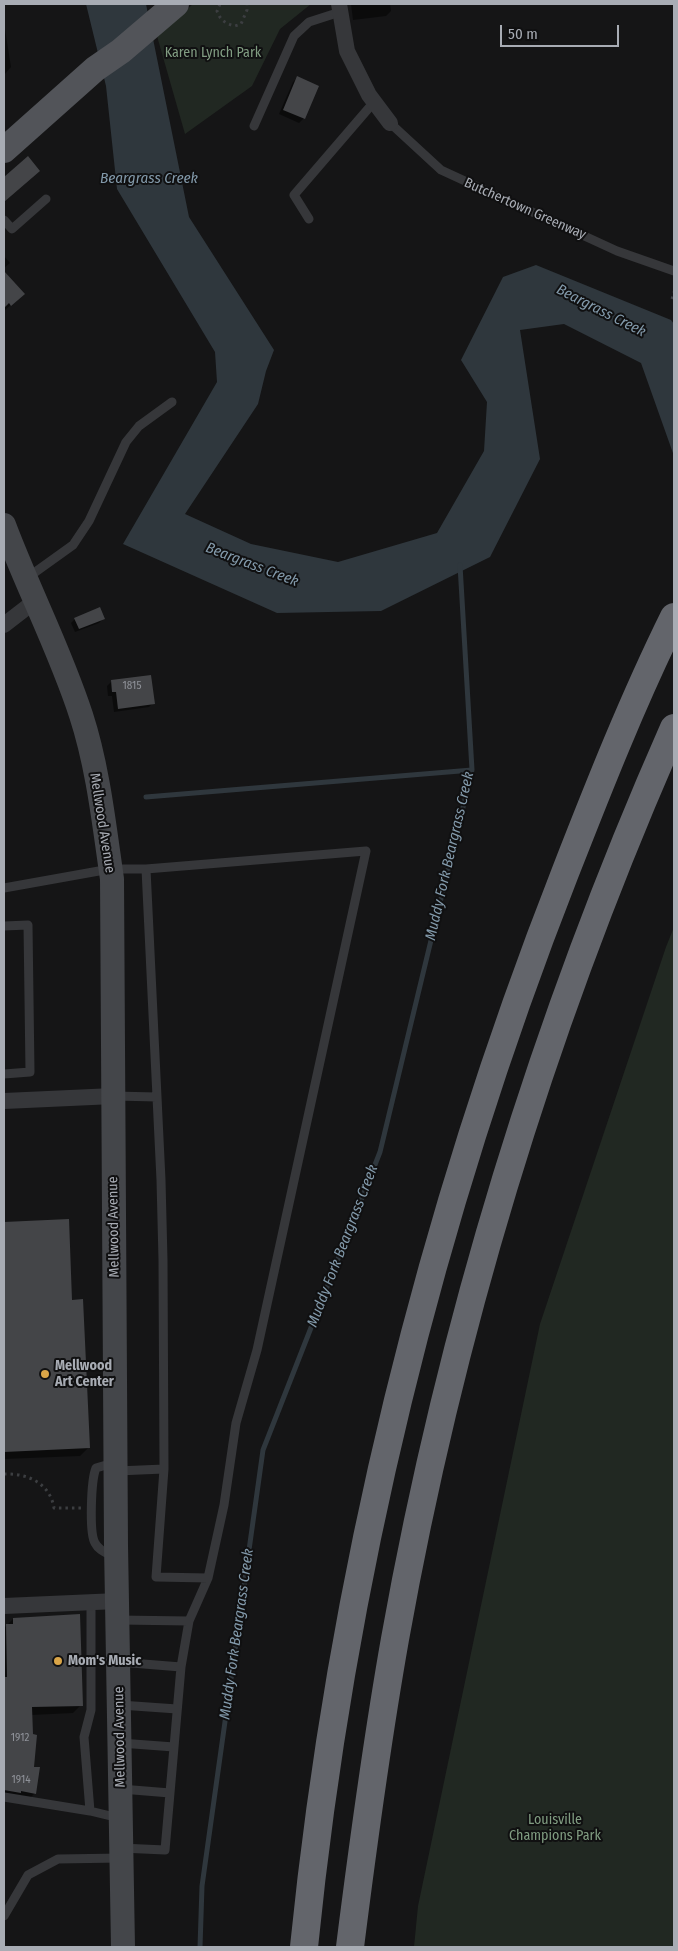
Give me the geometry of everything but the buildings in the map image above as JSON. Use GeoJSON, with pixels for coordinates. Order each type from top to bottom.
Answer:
{"type":"FeatureCollection","features":[{"type":"Feature","properties":{"kind":"highway"},"geometry":{"type":"LineString","coordinates":[[304,1947],[324,1779],[359,1579],[396,1409],[442,1235],[494,1066],[538,943],[608,764],[650,666],[674,616]]}},
{"type":"Feature","properties":{"kind":"highway"},"geometry":{"type":"LineString","coordinates":[[350,1947],[369,1798],[406,1582],[440,1426],[492,1230],[552,1037],[585,944],[674,728]]}},
{"type":"Feature","properties":{"kind":"main road"},"geometry":{"type":"LineString","coordinates":[[4,150],[95,69],[121,51],[167,12]]}},
{"type":"Feature","properties":{"kind":"street"},"geometry":{"type":"LineString","coordinates":[[340,8],[344,38],[352,62],[374,102],[390,123]]}},
{"type":"Feature","properties":{"kind":"street","name":"Mellwood Avenue"},"geometry":{"type":"LineString","coordinates":[[4,525],[81,715],[90,748],[110,869],[113,925],[113,1221],[115,1248],[117,1558],[123,1947]]}},
{"type":"Feature","properties":{"kind":"street"},"geometry":{"type":"LineString","coordinates":[[4,625],[35,601]]}},
{"type":"Feature","properties":{"kind":"street"},"geometry":{"type":"LineString","coordinates":[[4,1101],[114,1096]]}},
{"type":"Feature","properties":{"kind":"street"},"geometry":{"type":"LineString","coordinates":[[4,1606],[91,1602],[118,1610]]}},
{"type":"Feature","properties":{"kind":"lane"},"geometry":{"type":"LineString","coordinates":[[254,126],[294,36],[310,22],[340,8]]}},
{"type":"Feature","properties":{"kind":"lane"},"geometry":{"type":"LineString","coordinates":[[309,220],[294,195],[374,102]]}},
{"type":"Feature","properties":{"kind":"lane","name":"Butchertown Greenway"},"geometry":{"type":"LineString","coordinates":[[390,123],[441,170],[617,251],[674,271]]}},
{"type":"Feature","properties":{"kind":"lane"},"geometry":{"type":"LineString","coordinates":[[4,220],[12,229],[46,199]]}},
{"type":"Feature","properties":{"kind":"lane"},"geometry":{"type":"LineString","coordinates":[[26,578],[73,545],[89,521],[126,442],[139,426],[172,402]]}},
{"type":"Feature","properties":{"kind":"lane"},"geometry":{"type":"LineString","coordinates":[[4,888],[110,869],[146,869],[366,851],[259,1342],[236,1423],[224,1505],[208,1578],[189,1621],[181,1667],[165,1850],[58,1859],[28,1875],[4,1916]]}},
{"type":"Feature","properties":{"kind":"lane"},"geometry":{"type":"LineString","coordinates":[[146,869],[157,1097],[162,1260],[164,1469],[156,1577],[208,1578]]}},
{"type":"Feature","properties":{"kind":"lane"},"geometry":{"type":"LineString","coordinates":[[4,926],[28,925],[30,1072],[4,1074]]}},
{"type":"Feature","properties":{"kind":"lane"},"geometry":{"type":"LineString","coordinates":[[114,1096],[157,1097]]}},
{"type":"Feature","properties":{"kind":"lane"},"geometry":{"type":"LineString","coordinates":[[116,1466],[164,1469]]}},
{"type":"Feature","properties":{"kind":"lane"},"geometry":{"type":"LineString","coordinates":[[90,1811],[84,1737],[92,1710],[91,1602]]}},
{"type":"Feature","properties":{"kind":"lane"},"geometry":{"type":"LineString","coordinates":[[118,1610],[189,1621]]}},
{"type":"Feature","properties":{"kind":"lane"},"geometry":{"type":"LineString","coordinates":[[120,1662],[181,1667]]}},
{"type":"Feature","properties":{"kind":"lane"},"geometry":{"type":"LineString","coordinates":[[120,1705],[177,1709]]}},
{"type":"Feature","properties":{"kind":"lane"},"geometry":{"type":"LineString","coordinates":[[120,1743],[174,1747]]}},
{"type":"Feature","properties":{"kind":"lane"},"geometry":{"type":"LineString","coordinates":[[121,1789],[170,1793]]}},
{"type":"Feature","properties":{"kind":"lane"},"geometry":{"type":"LineString","coordinates":[[4,1797],[90,1811],[121,1819]]}},
{"type":"Feature","properties":{"kind":"path"},"geometry":{"type":"LineString","coordinates":[[220,4],[217,11],[219,18],[225,23],[235,26],[241,24],[247,10],[247,4]]}},
{"type":"Feature","properties":{"kind":"path"},"geometry":{"type":"LineString","coordinates":[[672,299],[674,292]]}},
{"type":"Feature","properties":{"kind":"path"},"geometry":{"type":"LineString","coordinates":[[4,1474],[25,1475],[34,1479],[47,1491],[54,1508],[82,1508]]}},
{"type":"Feature","properties":{"kind":"green space","name":"Karen Lynch Park"},"geometry":{"type":"Polygon","coordinates":[[[193,4],[311,4],[280,29],[252,86],[185,134],[157,36],[193,4]]]}},
{"type":"Feature","properties":{"kind":"green space","name":"Louisville Champions Park"},"geometry":{"type":"Polygon","coordinates":[[[674,927],[674,1947],[414,1947],[418,1906],[540,1324],[674,927]]]}},
{"type":"Feature","properties":{"kind":"water","name":"Beargrass Creek"},"geometry":{"type":"Polygon","coordinates":[[[86,4],[146,4],[189,217],[274,350],[266,371],[258,404],[185,514],[251,544],[338,562],[437,533],[484,451],[487,402],[461,360],[503,277],[536,265],[671,320],[674,324],[674,456],[641,363],[564,324],[520,330],[540,459],[490,557],[381,611],[277,613],[123,544],[217,382],[215,352],[117,189],[106,86],[86,4]]]}},
{"type":"Feature","properties":{"kind":"waterway","name":"Muddy Fork Beargrass Creek"},"geometry":{"type":"LineString","coordinates":[[200,1947],[202,1886],[263,1450],[380,1152],[472,770],[460,565]]}},
{"type":"Feature","properties":{"kind":"waterway"},"geometry":{"type":"LineString","coordinates":[[146,797],[472,770]]}},
{"type":"Feature","properties":{"kind":"place","name":"Mellwood Art Center"},"geometry":{"type":"Point","coordinates":[45,1374]}},
{"type":"Feature","properties":{"kind":"place","name":"Mom's Music"},"geometry":{"type":"Point","coordinates":[58,1661]}}]}
